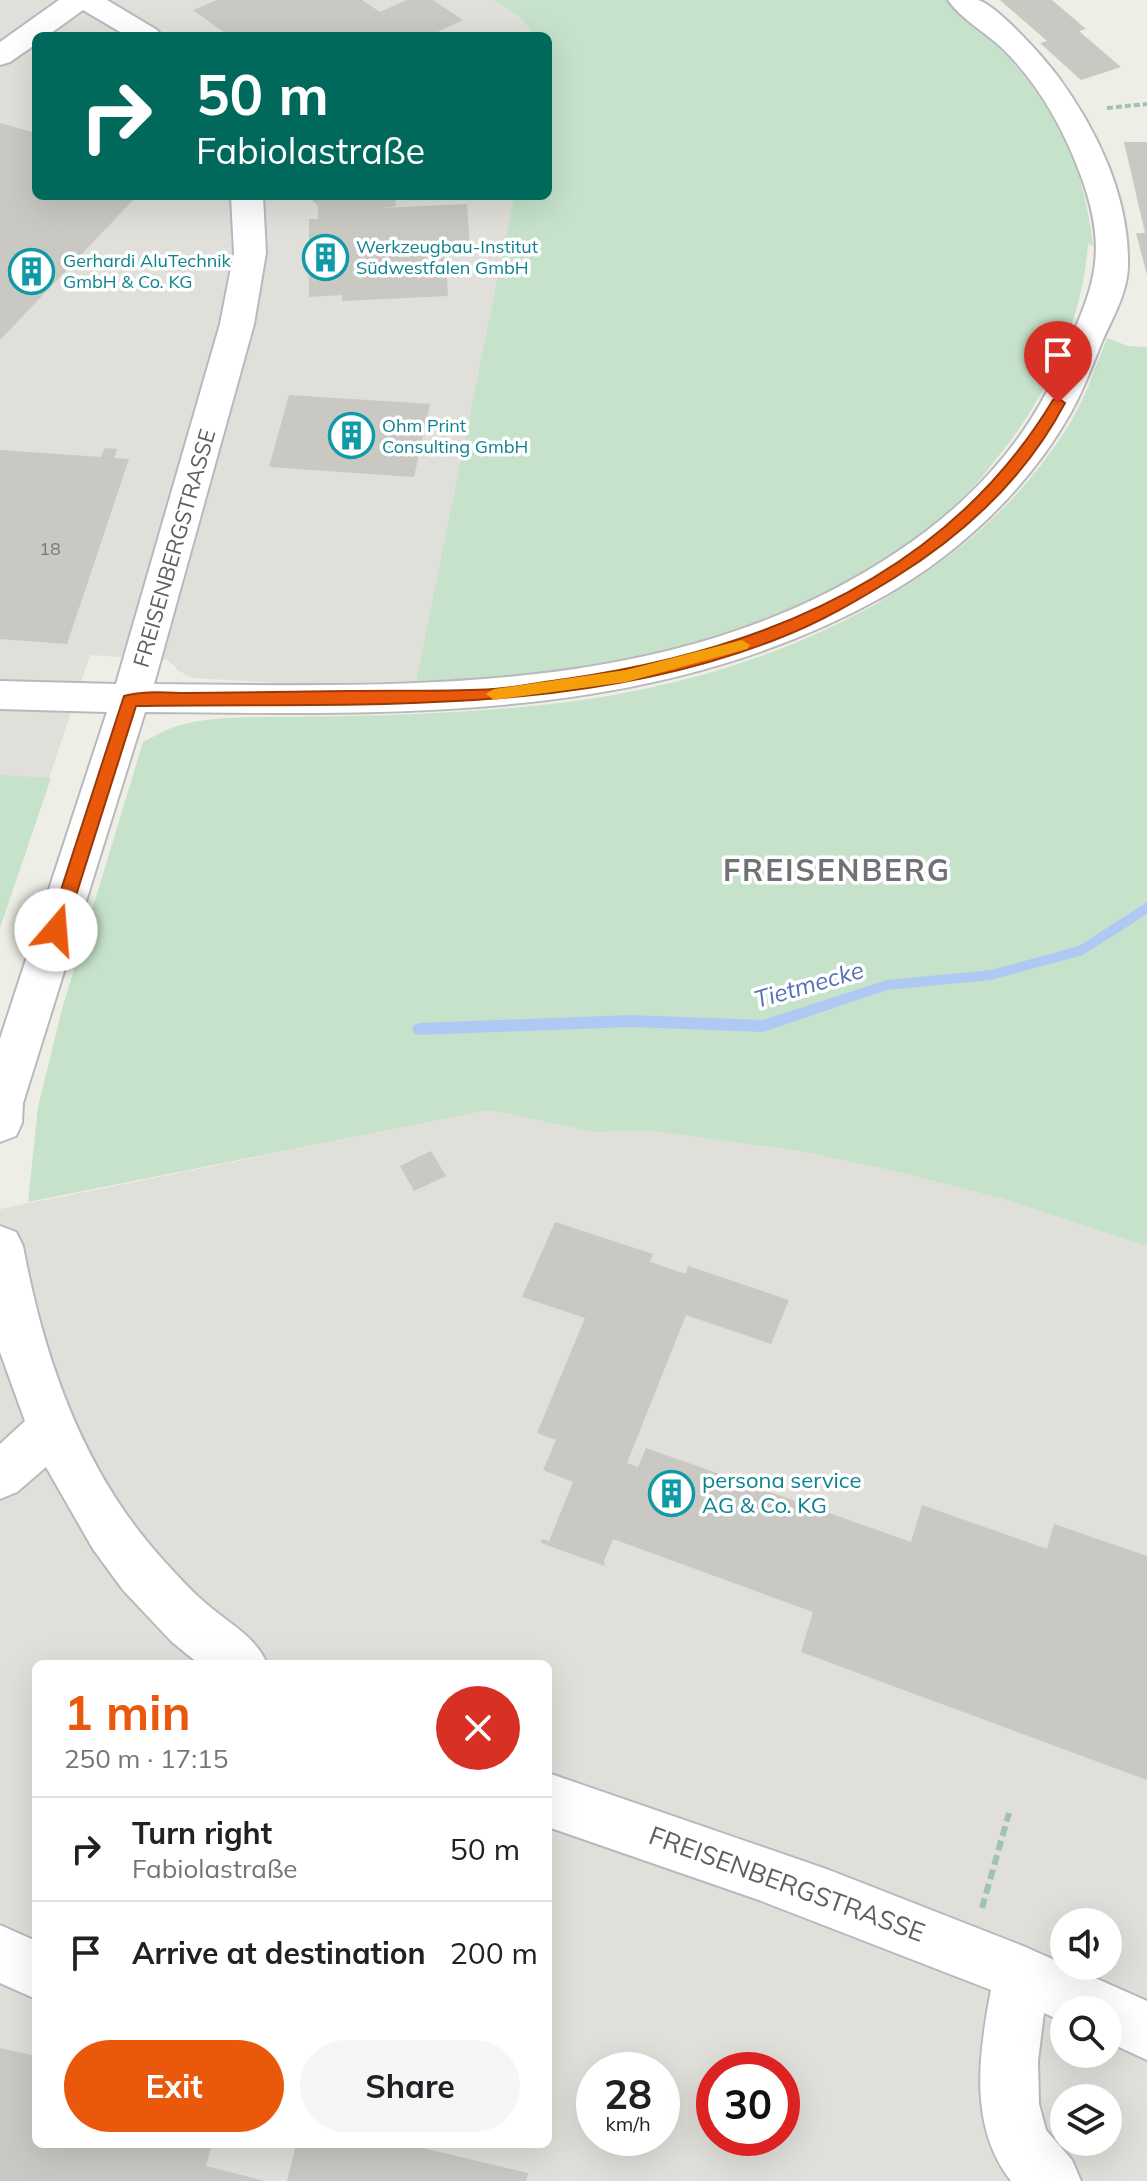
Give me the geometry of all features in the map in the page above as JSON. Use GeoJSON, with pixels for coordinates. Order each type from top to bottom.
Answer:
{"type":"FeatureCollection","features":[{"type":"Feature","properties":{"kind":"street"},"geometry":{"type":"LineString","coordinates":[[33,32],[78,0]]}},
{"type":"Feature","properties":{"kind":"street"},"geometry":{"type":"LineString","coordinates":[[87,0],[140,32]]}},
{"type":"Feature","properties":{"kind":"street"},"geometry":{"type":"LineString","coordinates":[[0,695],[130,700],[495,694],[626,676],[711,656],[777,633],[849,598],[929,549],[965,520],[1010,473],[1047,424],[1070,381],[1113,267],[1106,202],[1094,167],[1066,112],[1016,46],[962,0]]}},
{"type":"Feature","properties":{"kind":"street"},"geometry":{"type":"LineString","coordinates":[[0,56],[32,33]]}},
{"type":"Feature","properties":{"kind":"street","name":"FREISENBERGSTRASSE"},"geometry":{"type":"LineString","coordinates":[[0,1123],[1,1103],[130,700],[237,324],[250,253],[247,200]]}},
{"type":"Feature","properties":{"kind":"street"},"geometry":{"type":"LineString","coordinates":[[0,1246],[6,1294],[52,1429],[106,1526],[175,1610],[236,1660]]}},
{"type":"Feature","properties":{"kind":"street"},"geometry":{"type":"LineString","coordinates":[[0,1476],[52,1429]]}},
{"type":"Feature","properties":{"kind":"street","name":"FREISENBERGSTRASSE"},"geometry":{"type":"LineString","coordinates":[[552,1801],[689,1845],[970,1952],[1072,1996]]}},
{"type":"Feature","properties":{"kind":"street"},"geometry":{"type":"LineString","coordinates":[[0,1953],[32,1969]]}},
{"type":"Feature","properties":{"kind":"street"},"geometry":{"type":"LineString","coordinates":[[1023,1974],[1006,2067],[1010,2103],[1024,2148],[1051,2181]]}},
{"type":"Feature","properties":{"kind":"street","name":"FREISENBERGSTRASSE"},"geometry":{"type":"LineString","coordinates":[[1122,2019],[1147,2031]]}},
{"type":"Feature","properties":{"kind":"path"},"geometry":{"type":"LineString","coordinates":[[970,1952],[1009,1813]]}},
{"type":"Feature","properties":{"kind":"shaded area"},"geometry":{"type":"Polygon","coordinates":[[[0,0],[494,0],[520,17],[532,32],[32,32],[32,200],[513,200],[416,681],[296,684],[193,678],[179,671],[168,660],[90,655],[0,926],[0,0]]]}},
{"type":"Feature","properties":{"kind":"shaded area"},"geometry":{"type":"Polygon","coordinates":[[[489,1110],[594,1132],[652,1131],[800,1151],[1003,1199],[1147,1246],[1147,2181],[0,2181],[0,1209],[489,1110]]]}},
{"type":"Feature","properties":{"kind":"green space"},"geometry":{"type":"Polygon","coordinates":[[[494,0],[947,0],[1004,52],[1047,107],[1064,137],[1077,170],[1093,246],[1088,244],[1079,299],[1062,352],[1021,426],[974,486],[929,527],[879,562],[825,593],[767,618],[707,639],[646,655],[525,675],[416,681],[513,200],[552,200],[552,32],[532,32],[520,17],[494,0]]]}},
{"type":"Feature","properties":{"kind":"green space"},"geometry":{"type":"Polygon","coordinates":[[[1107,338],[1128,346],[1147,347],[1147,1246],[1003,1199],[800,1151],[652,1131],[594,1132],[489,1110],[28,1202],[38,1107],[62,1009],[143,742],[176,726],[216,719],[439,713],[602,697],[669,684],[735,665],[800,641],[863,611],[922,576],[976,534],[1024,486],[1065,431],[1083,397],[1107,338]]]}},
{"type":"Feature","properties":{"kind":"green space"},"geometry":{"type":"Polygon","coordinates":[[[0,775],[51,778],[0,928],[0,775]]]}},
{"type":"Feature","properties":{"kind":"building"},"geometry":{"type":"Polygon","coordinates":[[[217,0],[362,0],[380,12],[407,0],[433,0],[463,20],[438,32],[223,32],[193,10],[217,0]]]}},
{"type":"Feature","properties":{"kind":"building"},"geometry":{"type":"Polygon","coordinates":[[[1000,0],[1052,0],[1086,29],[1079,31],[1121,67],[1081,80],[1040,43],[1047,41],[1000,0]]]}},
{"type":"Feature","properties":{"kind":"building","name":"Gerhardi AluTechnik GmbH & Co. KG"},"geometry":{"type":"Polygon","coordinates":[[[0,123],[32,132],[32,200],[133,200],[0,340],[0,123]]]}},
{"type":"Feature","properties":{"kind":"building"},"geometry":{"type":"Polygon","coordinates":[[[1124,142],[1147,142],[1147,275],[1136,233],[1145,233],[1124,142]]]}},
{"type":"Feature","properties":{"kind":"building"},"geometry":{"type":"Polygon","coordinates":[[[312,200],[395,200],[396,206],[382,208],[467,204],[470,248],[445,249],[448,296],[342,301],[342,295],[309,297],[309,219],[318,219],[318,206],[312,200]]]}},
{"type":"Feature","properties":{"kind":"building","name":"Ohm Print Consulting GmbH"},"geometry":{"type":"Polygon","coordinates":[[[289,395],[430,404],[414,477],[269,467],[289,395]]]}},
{"type":"Feature","properties":{"kind":"building"},"geometry":{"type":"Polygon","coordinates":[[[105,448],[117,449],[114,458],[129,459],[67,644],[0,639],[0,450],[101,457],[105,448]]]}},
{"type":"Feature","properties":{"kind":"building"},"geometry":{"type":"Polygon","coordinates":[[[431,1151],[446,1176],[414,1191],[400,1166],[431,1151]]]}},
{"type":"Feature","properties":{"kind":"building","name":"persona service AG & Co. KG"},"geometry":{"type":"Polygon","coordinates":[[[555,1222],[653,1254],[650,1262],[686,1274],[688,1266],[789,1300],[771,1344],[686,1315],[627,1463],[638,1467],[646,1448],[911,1542],[922,1505],[1047,1549],[1054,1524],[1147,1556],[1147,1780],[801,1652],[813,1612],[613,1539],[605,1566],[541,1543],[542,1539],[549,1541],[573,1482],[543,1470],[556,1440],[537,1433],[585,1318],[522,1297],[555,1222]]]}},
{"type":"Feature","properties":{"kind":"building"},"geometry":{"type":"Polygon","coordinates":[[[0,2048],[32,2055],[32,2148],[211,2148],[206,2166],[265,2181],[0,2181],[0,2048]]]}},
{"type":"Feature","properties":{"kind":"building"},"geometry":{"type":"Polygon","coordinates":[[[295,2148],[423,2148],[528,2173],[526,2181],[287,2181],[295,2148]]]}},
{"type":"Feature","properties":{"kind":"waterway","name":"Tietmecke"},"geometry":{"type":"LineString","coordinates":[[419,1029],[631,1021],[763,1026],[887,985],[991,975],[1083,950],[1147,907]]}},
{"type":"Feature","properties":{"kind":"slow traffic"},"geometry":{"type":"LineString","coordinates":[[494,694],[626,676],[711,656],[742,645]]}},
{"type":"Feature","properties":{"kind":"place","name":"Werkzeugbau-Institut Südwestfalen GmbH"},"geometry":{"type":"Point","coordinates":[325,257]}},
{"type":"Feature","properties":{"kind":"place","name":"Gerhardi AluTechnik GmbH & Co. KG"},"geometry":{"type":"Point","coordinates":[32,271]}},
{"type":"Feature","properties":{"kind":"place","name":"Ohm Print Consulting GmbH"},"geometry":{"type":"Point","coordinates":[351,436]}},
{"type":"Feature","properties":{"kind":"place","name":"persona service AG & Co. KG"},"geometry":{"type":"Point","coordinates":[671,1493]}},
{"type":"Feature","properties":{"kind":"district","name":"FREISENBERG"},"geometry":{"type":"Point","coordinates":[837,871]}},
{"type":"Feature","properties":{"kind":"route"},"geometry":{"type":"LineString","coordinates":[[56,930],[130,700],[495,694],[626,676],[711,656],[777,633],[849,598],[929,549],[965,520],[1010,473],[1047,424],[1058,403]]}}]}
